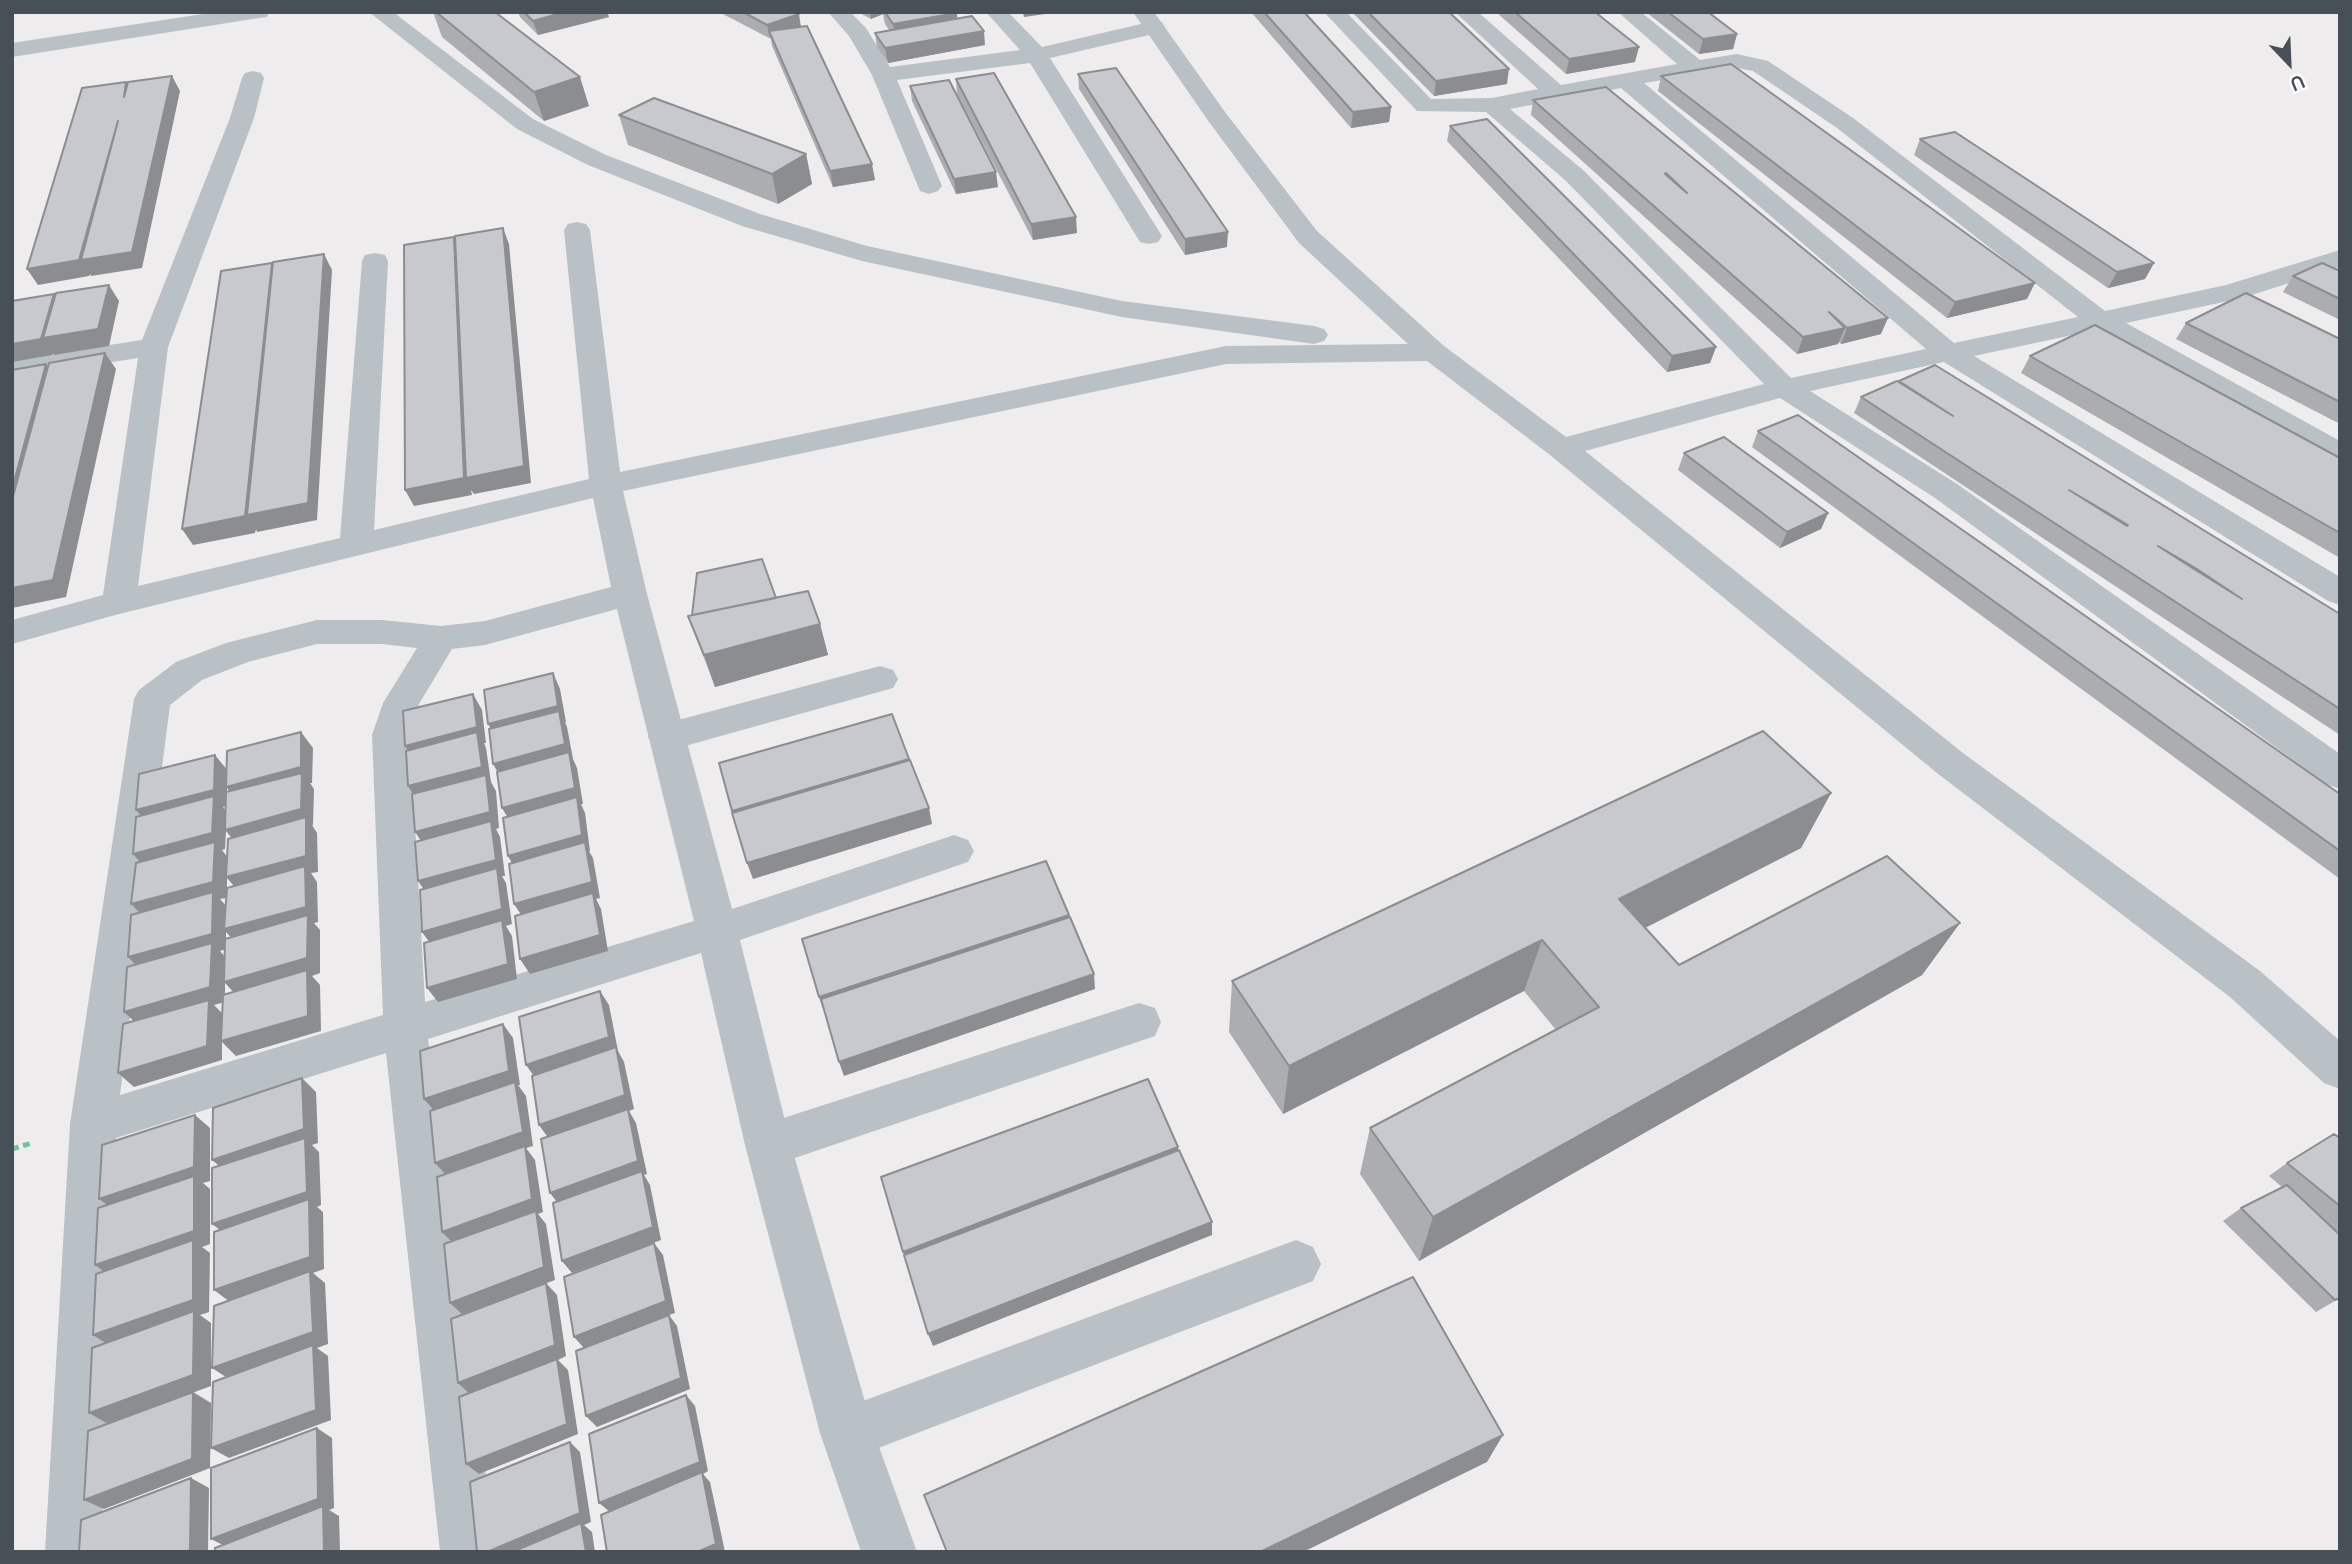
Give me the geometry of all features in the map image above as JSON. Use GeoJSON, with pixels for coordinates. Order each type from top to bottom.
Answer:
{"type":"FeatureCollection","features":[{"type":"Feature","properties":{"kind":"street"},"geometry":{"type":"LineString","coordinates":[[12,50],[259,12]]}},
{"type":"Feature","properties":{"kind":"street"},"geometry":{"type":"LineString","coordinates":[[379,12],[525,124],[597,160],[751,220],[862,253],[1122,309],[1434,352]]}},
{"type":"Feature","properties":{"kind":"street"},"geometry":{"type":"LineString","coordinates":[[838,12],[858,33],[883,75],[929,186]]}},
{"type":"Feature","properties":{"kind":"street"},"geometry":{"type":"LineString","coordinates":[[996,12],[1037,55],[1149,236]]}},
{"type":"Feature","properties":{"kind":"street"},"geometry":{"type":"LineString","coordinates":[[1334,12],[1418,102],[1434,107],[1492,105],[1695,66],[1737,61],[1760,66],[1845,122],[2101,321],[2340,454]]}},
{"type":"Feature","properties":{"kind":"street"},"geometry":{"type":"LineString","coordinates":[[1465,12],[1556,93]]}},
{"type":"Feature","properties":{"kind":"street"},"geometry":{"type":"LineString","coordinates":[[1628,12],[1695,66]]}},
{"type":"Feature","properties":{"kind":"street"},"geometry":{"type":"LineString","coordinates":[[883,75],[1037,55],[1148,20],[1308,237],[1434,352],[1561,448],[1950,762],[2245,984],[2340,1069]]}},
{"type":"Feature","properties":{"kind":"street"},"geometry":{"type":"LineString","coordinates":[[119,602],[155,347],[242,118],[253,78]]}},
{"type":"Feature","properties":{"kind":"street"},"geometry":{"type":"LineString","coordinates":[[1625,79],[1947,352],[2340,593]]}},
{"type":"Feature","properties":{"kind":"street"},"geometry":{"type":"LineString","coordinates":[[1492,105],[1574,175],[1784,388],[1946,491],[2340,774]]}},
{"type":"Feature","properties":{"kind":"street"},"geometry":{"type":"LineString","coordinates":[[577,230],[606,485],[630,594],[717,932],[768,1146],[847,1433],[889,1552]]}},
{"type":"Feature","properties":{"kind":"street"},"geometry":{"type":"LineString","coordinates":[[1561,448],[1784,388],[2232,292],[2340,258]]}},
{"type":"Feature","properties":{"kind":"street"},"geometry":{"type":"LineString","coordinates":[[356,547],[375,261]]}},
{"type":"Feature","properties":{"kind":"street"},"geometry":{"type":"LineString","coordinates":[[2232,292],[2268,309]]}},
{"type":"Feature","properties":{"kind":"street"},"geometry":{"type":"LineString","coordinates":[[12,369],[155,347]]}},
{"type":"Feature","properties":{"kind":"street"},"geometry":{"type":"LineString","coordinates":[[12,632],[119,602],[606,485],[1226,355],[1434,352]]}},
{"type":"Feature","properties":{"kind":"street"},"geometry":{"type":"LineString","coordinates":[[73,1552],[93,1124],[152,699],[189,671],[239,652],[317,632],[382,632],[441,638],[485,633],[630,594]]}},
{"type":"Feature","properties":{"kind":"street"},"geometry":{"type":"LineString","coordinates":[[441,638],[401,703],[391,735],[405,1028],[468,1552]]}},
{"type":"Feature","properties":{"kind":"street"},"geometry":{"type":"LineString","coordinates":[[667,737],[880,678]]}},
{"type":"Feature","properties":{"kind":"street"},"geometry":{"type":"LineString","coordinates":[[93,1124],[717,932],[954,851]]}},
{"type":"Feature","properties":{"kind":"street"},"geometry":{"type":"LineString","coordinates":[[768,1146],[1139,1022]]}},
{"type":"Feature","properties":{"kind":"street"},"geometry":{"type":"LineString","coordinates":[[847,1433],[1296,1264]]}},
{"type":"Feature","properties":{"kind":"building"},"geometry":{"type":"Polygon","coordinates":[[[436,12],[495,12],[580,77],[534,92],[436,12]]]}},
{"type":"Feature","properties":{"kind":"building"},"geometry":{"type":"Polygon","coordinates":[[[524,12],[565,12],[533,21],[524,12]]]}},
{"type":"Feature","properties":{"kind":"building"},"geometry":{"type":"Polygon","coordinates":[[[743,12],[796,12],[799,14],[767,25],[743,12]]]}},
{"type":"Feature","properties":{"kind":"building"},"geometry":{"type":"Polygon","coordinates":[[[885,12],[956,12],[957,13],[893,24],[885,12]]]}},
{"type":"Feature","properties":{"kind":"building"},"geometry":{"type":"Polygon","coordinates":[[[1264,12],[1304,12],[1391,107],[1353,112],[1264,12]]]}},
{"type":"Feature","properties":{"kind":"building"},"geometry":{"type":"Polygon","coordinates":[[[1368,12],[1449,12],[1509,69],[1436,81],[1368,12]]]}},
{"type":"Feature","properties":{"kind":"building"},"geometry":{"type":"Polygon","coordinates":[[[1515,12],[1595,12],[1639,47],[1569,59],[1515,12]]]}},
{"type":"Feature","properties":{"kind":"building"},"geometry":{"type":"Polygon","coordinates":[[[1668,12],[1708,12],[1737,34],[1703,39],[1668,12]]]}},
{"type":"Feature","properties":{"kind":"building"},"geometry":{"type":"Polygon","coordinates":[[[972,16],[984,31],[885,48],[875,33],[972,16]]]}},
{"type":"Feature","properties":{"kind":"building"},"geometry":{"type":"Polygon","coordinates":[[[807,26],[872,164],[830,171],[769,31],[807,26]]]}},
{"type":"Feature","properties":{"kind":"building"},"geometry":{"type":"Polygon","coordinates":[[[1731,64],[2035,283],[1955,302],[1661,76],[1731,64]]]}},
{"type":"Feature","properties":{"kind":"building"},"geometry":{"type":"Polygon","coordinates":[[[1116,68],[1228,232],[1185,239],[1078,74],[1116,68]]]}},
{"type":"Feature","properties":{"kind":"building"},"geometry":{"type":"Polygon","coordinates":[[[994,73],[1076,217],[1031,224],[956,79],[994,73]]]}},
{"type":"Feature","properties":{"kind":"building"},"geometry":{"type":"Polygon","coordinates":[[[172,76],[132,252],[81,260],[118,121],[79,260],[27,269],[82,88],[126,82],[124,97],[128,82],[172,76]]]}},
{"type":"Feature","properties":{"kind":"building"},"geometry":{"type":"Polygon","coordinates":[[[949,80],[996,172],[954,179],[910,86],[949,80]]]}},
{"type":"Feature","properties":{"kind":"building"},"geometry":{"type":"Polygon","coordinates":[[[1606,87],[1888,318],[1847,328],[1829,312],[1845,328],[1803,337],[1533,100],[1606,87]]]}},
{"type":"Feature","properties":{"kind":"building"},"geometry":{"type":"Polygon","coordinates":[[[654,98],[806,154],[772,174],[619,115],[654,98]]]}},
{"type":"Feature","properties":{"kind":"building"},"geometry":{"type":"Polygon","coordinates":[[[1487,119],[1716,347],[1672,356],[1450,126],[1487,119]]]}},
{"type":"Feature","properties":{"kind":"building"},"geometry":{"type":"Polygon","coordinates":[[[1955,132],[2154,263],[2117,272],[1920,139],[1955,132]]]}},
{"type":"Feature","properties":{"kind":"building"},"geometry":{"type":"Polygon","coordinates":[[[503,228],[524,466],[466,478],[455,236],[503,228]]]}},
{"type":"Feature","properties":{"kind":"building"},"geometry":{"type":"Polygon","coordinates":[[[454,237],[464,478],[405,490],[404,245],[454,237]]]}},
{"type":"Feature","properties":{"kind":"building"},"geometry":{"type":"Polygon","coordinates":[[[324,254],[308,503],[247,515],[273,262],[324,254]]]}},
{"type":"Feature","properties":{"kind":"building"},"geometry":{"type":"Polygon","coordinates":[[[272,263],[245,516],[182,529],[221,271],[272,263]]]}},
{"type":"Feature","properties":{"kind":"building"},"geometry":{"type":"Polygon","coordinates":[[[2322,263],[2340,271],[2340,299],[2293,276],[2322,263]]]}},
{"type":"Feature","properties":{"kind":"building"},"geometry":{"type":"Polygon","coordinates":[[[109,285],[98,329],[43,338],[56,293],[109,285]]]}},
{"type":"Feature","properties":{"kind":"building"},"geometry":{"type":"Polygon","coordinates":[[[2246,293],[2340,339],[2340,402],[2186,323],[2246,293]]]}},
{"type":"Feature","properties":{"kind":"building"},"geometry":{"type":"Polygon","coordinates":[[[54,294],[41,339],[12,344],[12,301],[54,294]]]}},
{"type":"Feature","properties":{"kind":"building"},"geometry":{"type":"Polygon","coordinates":[[[2095,325],[2340,458],[2340,533],[2030,356],[2095,325]]]}},
{"type":"Feature","properties":{"kind":"building"},"geometry":{"type":"Polygon","coordinates":[[[105,353],[53,580],[12,588],[12,500],[49,363],[105,353]]]}},
{"type":"Feature","properties":{"kind":"building"},"geometry":{"type":"Polygon","coordinates":[[[46,364],[12,489],[12,370],[46,364]]]}},
{"type":"Feature","properties":{"kind":"building"},"geometry":{"type":"Polygon","coordinates":[[[1935,365],[2340,614],[2340,709],[1861,397],[1897,381],[1953,416],[1899,381],[1935,365]],[[2069,490],[2127,526],[2128,525],[2069,490]],[[2158,546],[2194,569],[2242,599],[2197,569],[2158,546]]]}},
{"type":"Feature","properties":{"kind":"building"},"geometry":{"type":"Polygon","coordinates":[[[1798,415],[2340,794],[2340,851],[1758,431],[1798,415]]]}},
{"type":"Feature","properties":{"kind":"building"},"geometry":{"type":"Polygon","coordinates":[[[1724,437],[1828,513],[1787,532],[1684,453],[1724,437]]]}},
{"type":"Feature","properties":{"kind":"building"},"geometry":{"type":"Polygon","coordinates":[[[762,559],[776,598],[692,615],[697,573],[762,559]]]}},
{"type":"Feature","properties":{"kind":"building"},"geometry":{"type":"Polygon","coordinates":[[[808,591],[820,624],[704,655],[688,616],[808,591]]]}},
{"type":"Feature","properties":{"kind":"building"},"geometry":{"type":"Polygon","coordinates":[[[553,673],[558,706],[488,724],[484,690],[553,673]]]}},
{"type":"Feature","properties":{"kind":"building"},"geometry":{"type":"Polygon","coordinates":[[[473,694],[477,727],[405,746],[403,711],[473,694]]]}},
{"type":"Feature","properties":{"kind":"building"},"geometry":{"type":"Polygon","coordinates":[[[559,711],[565,744],[493,764],[489,729],[559,711]]]}},
{"type":"Feature","properties":{"kind":"building"},"geometry":{"type":"Polygon","coordinates":[[[892,714],[909,759],[732,811],[719,763],[892,714]]]}},
{"type":"Feature","properties":{"kind":"building"},"geometry":{"type":"Polygon","coordinates":[[[1763,731],[1831,793],[1619,899],[1679,965],[1887,856],[1960,923],[1433,1217],[1370,1128],[1599,1007],[1542,940],[1289,1066],[1232,981],[1763,731]]]}},
{"type":"Feature","properties":{"kind":"building"},"geometry":{"type":"Polygon","coordinates":[[[301,732],[301,767],[226,787],[227,751],[301,732]]]}},
{"type":"Feature","properties":{"kind":"building"},"geometry":{"type":"Polygon","coordinates":[[[477,732],[482,767],[408,786],[406,751],[477,732]]]}},
{"type":"Feature","properties":{"kind":"building"},"geometry":{"type":"Polygon","coordinates":[[[569,752],[575,788],[502,808],[497,772],[569,752]]]}},
{"type":"Feature","properties":{"kind":"building"},"geometry":{"type":"Polygon","coordinates":[[[215,755],[214,790],[136,810],[139,774],[215,755]]]}},
{"type":"Feature","properties":{"kind":"building"},"geometry":{"type":"Polygon","coordinates":[[[910,760],[929,808],[747,863],[732,813],[910,760]]]}},
{"type":"Feature","properties":{"kind":"building"},"geometry":{"type":"Polygon","coordinates":[[[302,773],[301,809],[225,830],[226,792],[302,773]]]}},
{"type":"Feature","properties":{"kind":"building"},"geometry":{"type":"Polygon","coordinates":[[[486,775],[490,812],[415,832],[412,794],[486,775]]]}},
{"type":"Feature","properties":{"kind":"building"},"geometry":{"type":"Polygon","coordinates":[[[214,796],[212,833],[133,854],[136,817],[214,796]]]}},
{"type":"Feature","properties":{"kind":"building"},"geometry":{"type":"Polygon","coordinates":[[[577,797],[582,835],[508,856],[503,818],[577,797]]]}},
{"type":"Feature","properties":{"kind":"building"},"geometry":{"type":"Polygon","coordinates":[[[306,817],[306,856],[226,877],[228,839],[306,817]]]}},
{"type":"Feature","properties":{"kind":"building"},"geometry":{"type":"Polygon","coordinates":[[[491,821],[496,860],[418,881],[415,842],[491,821]]]}},
{"type":"Feature","properties":{"kind":"building"},"geometry":{"type":"Polygon","coordinates":[[[215,842],[213,882],[131,904],[136,863],[215,842]]]}},
{"type":"Feature","properties":{"kind":"building"},"geometry":{"type":"Polygon","coordinates":[[[585,842],[592,882],[514,904],[509,864],[585,842]]]}},
{"type":"Feature","properties":{"kind":"building"},"geometry":{"type":"Polygon","coordinates":[[[1046,861],[1069,915],[819,997],[802,939],[1046,861]]]}},
{"type":"Feature","properties":{"kind":"building"},"geometry":{"type":"Polygon","coordinates":[[[305,866],[306,907],[224,929],[227,888],[305,866]]]}},
{"type":"Feature","properties":{"kind":"building"},"geometry":{"type":"Polygon","coordinates":[[[497,868],[502,909],[422,932],[420,890],[497,868]]]}},
{"type":"Feature","properties":{"kind":"building"},"geometry":{"type":"Polygon","coordinates":[[[213,892],[212,934],[128,957],[131,915],[213,892]]]}},
{"type":"Feature","properties":{"kind":"building"},"geometry":{"type":"Polygon","coordinates":[[[593,893],[600,935],[520,959],[515,916],[593,893]]]}},
{"type":"Feature","properties":{"kind":"building"},"geometry":{"type":"Polygon","coordinates":[[[308,915],[307,958],[224,982],[225,939],[308,915]]]}},
{"type":"Feature","properties":{"kind":"building"},"geometry":{"type":"Polygon","coordinates":[[[1070,917],[1094,974],[839,1062],[821,999],[1070,917]]]}},
{"type":"Feature","properties":{"kind":"building"},"geometry":{"type":"Polygon","coordinates":[[[502,920],[508,964],[427,988],[424,943],[502,920]]]}},
{"type":"Feature","properties":{"kind":"building"},"geometry":{"type":"Polygon","coordinates":[[[212,943],[210,987],[124,1012],[127,967],[212,943]]]}},
{"type":"Feature","properties":{"kind":"building"},"geometry":{"type":"Polygon","coordinates":[[[307,970],[308,1016],[221,1041],[223,995],[307,970]]]}},
{"type":"Feature","properties":{"kind":"building"},"geometry":{"type":"Polygon","coordinates":[[[600,991],[609,1037],[526,1065],[519,1017],[600,991]]]}},
{"type":"Feature","properties":{"kind":"building"},"geometry":{"type":"Polygon","coordinates":[[[209,1000],[207,1046],[118,1073],[123,1024],[209,1000]]]}},
{"type":"Feature","properties":{"kind":"building"},"geometry":{"type":"Polygon","coordinates":[[[503,1024],[509,1071],[424,1099],[420,1051],[503,1024]]]}},
{"type":"Feature","properties":{"kind":"building"},"geometry":{"type":"Polygon","coordinates":[[[616,1047],[625,1095],[539,1125],[532,1076],[616,1047]]]}},
{"type":"Feature","properties":{"kind":"building"},"geometry":{"type":"Polygon","coordinates":[[[302,1078],[304,1129],[212,1160],[213,1108],[302,1078]]]}},
{"type":"Feature","properties":{"kind":"building"},"geometry":{"type":"Polygon","coordinates":[[[1148,1079],[1178,1147],[903,1252],[881,1177],[1148,1079]]]}},
{"type":"Feature","properties":{"kind":"building"},"geometry":{"type":"Polygon","coordinates":[[[515,1082],[523,1132],[435,1163],[430,1111],[515,1082]]]}},
{"type":"Feature","properties":{"kind":"building"},"geometry":{"type":"Polygon","coordinates":[[[628,1109],[638,1161],[550,1193],[541,1139],[628,1109]]]}},
{"type":"Feature","properties":{"kind":"building"},"geometry":{"type":"Polygon","coordinates":[[[195,1115],[194,1167],[99,1199],[102,1145],[195,1115]]]}},
{"type":"Feature","properties":{"kind":"building"},"geometry":{"type":"Polygon","coordinates":[[[2334,1134],[2340,1138],[2340,1206],[2287,1163],[2334,1134]]]}},
{"type":"Feature","properties":{"kind":"building"},"geometry":{"type":"Polygon","coordinates":[[[305,1138],[307,1192],[212,1224],[212,1168],[305,1138]]]}},
{"type":"Feature","properties":{"kind":"building"},"geometry":{"type":"Polygon","coordinates":[[[525,1146],[532,1199],[442,1232],[437,1177],[525,1146]]]}},
{"type":"Feature","properties":{"kind":"building"},"geometry":{"type":"Polygon","coordinates":[[[1179,1150],[1212,1222],[928,1334],[904,1255],[1179,1150]]]}},
{"type":"Feature","properties":{"kind":"building"},"geometry":{"type":"Polygon","coordinates":[[[642,1171],[653,1227],[562,1261],[553,1203],[642,1171]]]}},
{"type":"Feature","properties":{"kind":"building"},"geometry":{"type":"Polygon","coordinates":[[[194,1176],[194,1231],[95,1265],[98,1208],[194,1176]]]}},
{"type":"Feature","properties":{"kind":"building"},"geometry":{"type":"Polygon","coordinates":[[[2287,1185],[2340,1235],[2340,1298],[2335,1300],[2241,1208],[2287,1185]]]}},
{"type":"Feature","properties":{"kind":"building"},"geometry":{"type":"Polygon","coordinates":[[[309,1199],[310,1257],[214,1290],[214,1232],[309,1199]]]}},
{"type":"Feature","properties":{"kind":"building"},"geometry":{"type":"Polygon","coordinates":[[[536,1211],[544,1267],[450,1303],[444,1244],[536,1211]]]}},
{"type":"Feature","properties":{"kind":"building"},"geometry":{"type":"Polygon","coordinates":[[[193,1240],[193,1300],[93,1335],[96,1274],[193,1240]]]}},
{"type":"Feature","properties":{"kind":"building"},"geometry":{"type":"Polygon","coordinates":[[[654,1243],[666,1301],[574,1337],[564,1277],[654,1243]]]}},
{"type":"Feature","properties":{"kind":"building"},"geometry":{"type":"Polygon","coordinates":[[[310,1271],[313,1332],[212,1368],[214,1306],[310,1271]]]}},
{"type":"Feature","properties":{"kind":"building"},"geometry":{"type":"Polygon","coordinates":[[[1413,1277],[1503,1435],[1260,1552],[947,1552],[924,1495],[1413,1277]]]}},
{"type":"Feature","properties":{"kind":"building"},"geometry":{"type":"Polygon","coordinates":[[[546,1283],[555,1345],[458,1383],[451,1319],[546,1283]]]}},
{"type":"Feature","properties":{"kind":"building"},"geometry":{"type":"Polygon","coordinates":[[[194,1311],[193,1375],[89,1413],[92,1348],[194,1311]]]}},
{"type":"Feature","properties":{"kind":"building"},"geometry":{"type":"Polygon","coordinates":[[[669,1315],[681,1378],[586,1416],[576,1351],[669,1315]]]}},
{"type":"Feature","properties":{"kind":"building"},"geometry":{"type":"Polygon","coordinates":[[[313,1345],[316,1410],[211,1448],[213,1382],[313,1345]]]}},
{"type":"Feature","properties":{"kind":"building"},"geometry":{"type":"Polygon","coordinates":[[[557,1359],[567,1424],[466,1464],[459,1397],[557,1359]]]}},
{"type":"Feature","properties":{"kind":"building"},"geometry":{"type":"Polygon","coordinates":[[[193,1392],[192,1459],[84,1500],[88,1431],[193,1392]]]}},
{"type":"Feature","properties":{"kind":"building"},"geometry":{"type":"Polygon","coordinates":[[[686,1395],[700,1462],[599,1503],[589,1434],[686,1395]]]}},
{"type":"Feature","properties":{"kind":"building"},"geometry":{"type":"Polygon","coordinates":[[[317,1428],[318,1499],[211,1539],[211,1468],[317,1428]]]}},
{"type":"Feature","properties":{"kind":"building"},"geometry":{"type":"Polygon","coordinates":[[[570,1442],[580,1513],[487,1552],[477,1552],[470,1482],[570,1442]]]}},
{"type":"Feature","properties":{"kind":"building"},"geometry":{"type":"Polygon","coordinates":[[[702,1472],[716,1544],[697,1552],[607,1552],[601,1515],[702,1472]]]}},
{"type":"Feature","properties":{"kind":"building"},"geometry":{"type":"Polygon","coordinates":[[[191,1478],[190,1550],[79,1552],[81,1520],[191,1478]]]}},
{"type":"Feature","properties":{"kind":"building"},"geometry":{"type":"Polygon","coordinates":[[[323,1506],[324,1552],[215,1552],[215,1548],[323,1506]]]}},
{"type":"Feature","properties":{"kind":"building"},"geometry":{"type":"Polygon","coordinates":[[[581,1523],[586,1552],[512,1552],[581,1523]]]}}]}
